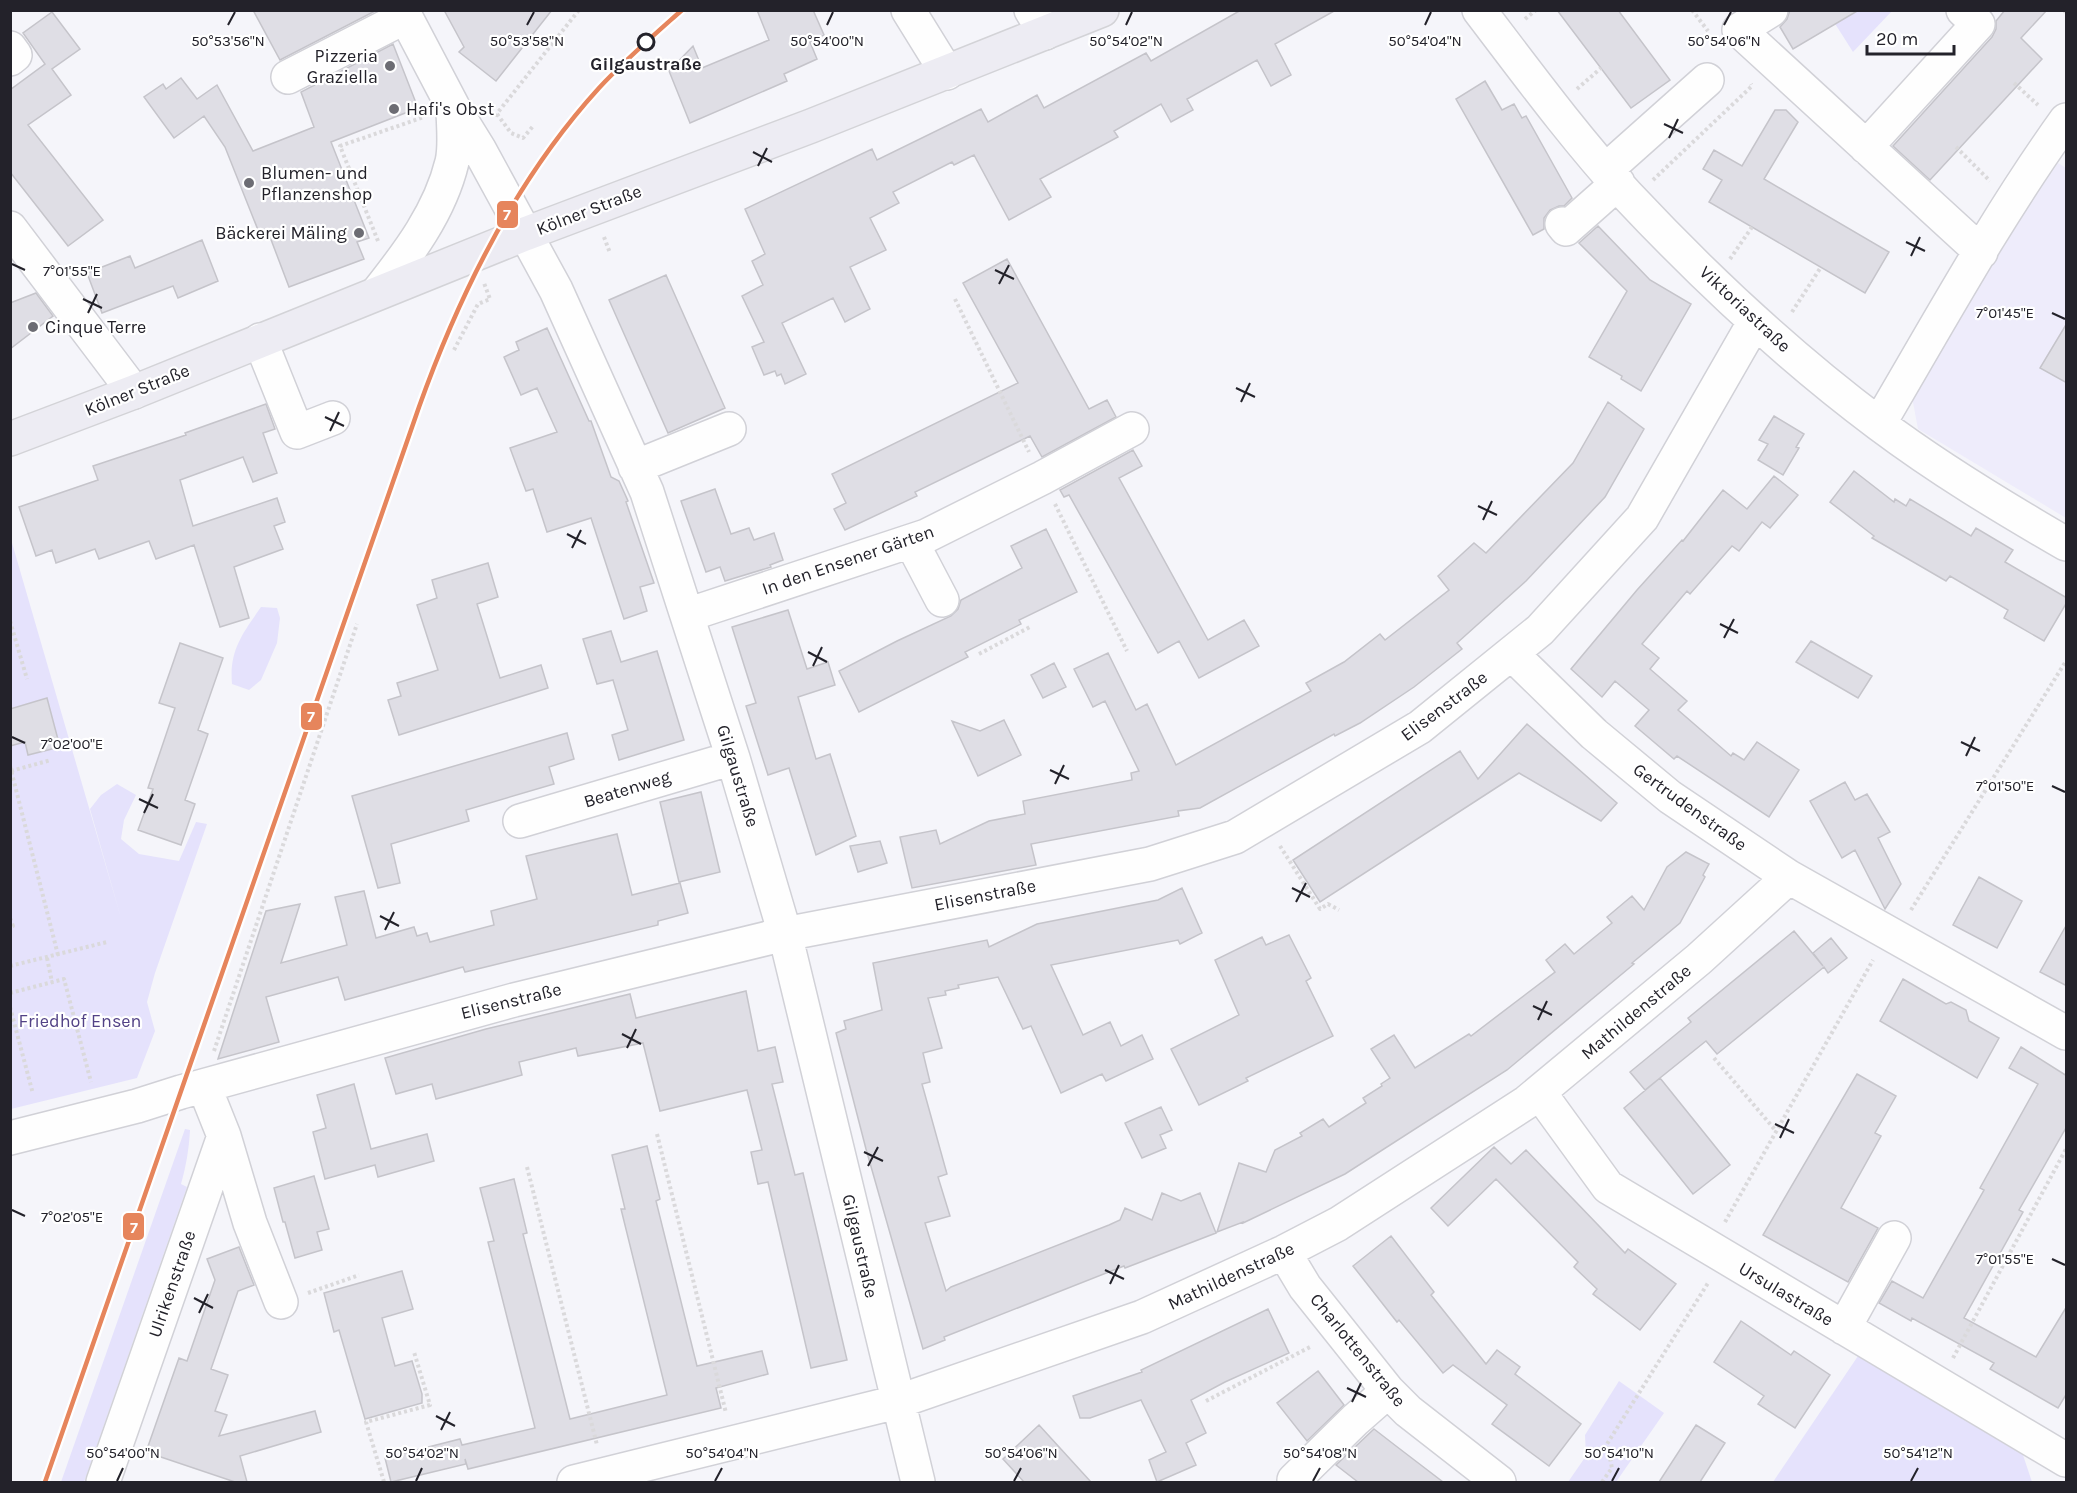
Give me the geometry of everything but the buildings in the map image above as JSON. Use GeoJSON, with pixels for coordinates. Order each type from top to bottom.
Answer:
{"type":"FeatureCollection","features":[{"type":"Feature","properties":{"kind":"main road","name":"Kölner Straße"},"geometry":{"type":"LineString","coordinates":[[10,439],[134,392],[525,234],[947,73],[1038,22],[1102,10]]}},
{"type":"Feature","properties":{"kind":"street"},"geometry":{"type":"LineString","coordinates":[[908,10],[947,73]]}},
{"type":"Feature","properties":{"kind":"street","name":"Viktoriastraße"},"geometry":{"type":"LineString","coordinates":[[1479,10],[1554,109],[1612,177],[1765,330],[1879,424],[1978,493],[2067,544]]}},
{"type":"Feature","properties":{"kind":"street"},"geometry":{"type":"LineString","coordinates":[[1771,10],[1739,30],[1981,252]]}},
{"type":"Feature","properties":{"kind":"street"},"geometry":{"type":"LineString","coordinates":[[1866,147],[1978,24],[1963,10]]}},
{"type":"Feature","properties":{"kind":"street"},"geometry":{"type":"LineString","coordinates":[[288,77],[404,14]]}},
{"type":"Feature","properties":{"kind":"street","name":"Gilgaustraße"},"geometry":{"type":"LineString","coordinates":[[404,14],[453,107],[479,149],[556,290],[646,492],[733,758],[785,934],[918,1482]]}},
{"type":"Feature","properties":{"kind":"street"},"geometry":{"type":"LineString","coordinates":[[10,48],[15,55],[10,59]]}},
{"type":"Feature","properties":{"kind":"street"},"geometry":{"type":"LineString","coordinates":[[1562,224],[1566,229],[1612,177],[1707,80]]}},
{"type":"Feature","properties":{"kind":"street","name":"Gilgaustraße"},"geometry":{"type":"LineString","coordinates":[[377,294],[412,248],[436,206],[452,161],[453,107]]}},
{"type":"Feature","properties":{"kind":"street"},"geometry":{"type":"LineString","coordinates":[[1879,424],[1981,252],[2043,153],[2067,120]]}},
{"type":"Feature","properties":{"kind":"street"},"geometry":{"type":"LineString","coordinates":[[10,228],[134,392]]}},
{"type":"Feature","properties":{"kind":"street","name":"Elisenstraße"},"geometry":{"type":"LineString","coordinates":[[10,1138],[137,1106],[514,1000],[785,934],[1150,864],[1235,837],[1420,727],[1540,630],[1642,518],[1765,330]]}},
{"type":"Feature","properties":{"kind":"street"},"geometry":{"type":"LineString","coordinates":[[260,340],[297,432],[333,418]]}},
{"type":"Feature","properties":{"kind":"street"},"geometry":{"type":"LineString","coordinates":[[635,466],[729,429]]}},
{"type":"Feature","properties":{"kind":"street","name":"In den Ensener Gärten"},"geometry":{"type":"LineString","coordinates":[[687,615],[926,536],[1042,478],[1132,429]]}},
{"type":"Feature","properties":{"kind":"street"},"geometry":{"type":"LineString","coordinates":[[911,541],[942,600]]}},
{"type":"Feature","properties":{"kind":"street","name":"Gertrudenstraße"},"geometry":{"type":"LineString","coordinates":[[1512,654],[1594,734],[1670,797],[1789,877],[2067,1033]]}},
{"type":"Feature","properties":{"kind":"street","name":"Beatenweg"},"geometry":{"type":"LineString","coordinates":[[520,821],[733,758]]}},
{"type":"Feature","properties":{"kind":"street","name":"Mathildenstraße"},"geometry":{"type":"LineString","coordinates":[[589,1479],[897,1401],[1142,1317],[1284,1252],[1338,1224],[1527,1102],[1699,959],[1789,877]]}},
{"type":"Feature","properties":{"kind":"street"},"geometry":{"type":"LineString","coordinates":[[204,1086],[224,1136],[250,1223],[280,1302]]}},
{"type":"Feature","properties":{"kind":"street","name":"Ursulastraße"},"geometry":{"type":"LineString","coordinates":[[1539,1092],[1608,1187],[2067,1460]]}},
{"type":"Feature","properties":{"kind":"street","name":"Ulrikenstraße"},"geometry":{"type":"LineString","coordinates":[[103,1482],[224,1136]]}},
{"type":"Feature","properties":{"kind":"street"},"geometry":{"type":"LineString","coordinates":[[1844,1328],[1894,1238]]}},
{"type":"Feature","properties":{"kind":"street","name":"Charlottenstraße"},"geometry":{"type":"LineString","coordinates":[[1284,1252],[1305,1287],[1388,1391],[1408,1411],[1499,1482]]}},
{"type":"Feature","properties":{"kind":"street"},"geometry":{"type":"LineString","coordinates":[[1294,1480],[1388,1391]]}},
{"type":"Feature","properties":{"kind":"street"},"geometry":{"type":"LineString","coordinates":[[2060,1482],[2067,1471]]}},
{"type":"Feature","properties":{"kind":"path"},"geometry":{"type":"LineString","coordinates":[[534,125],[523,138],[511,133],[497,114],[579,10]]}},
{"type":"Feature","properties":{"kind":"path"},"geometry":{"type":"LineString","coordinates":[[356,190],[340,146],[453,107]]}},
{"type":"Feature","properties":{"kind":"path"},"geometry":{"type":"LineString","coordinates":[[1956,147],[2012,202]]}},
{"type":"Feature","properties":{"kind":"path"},"geometry":{"type":"LineString","coordinates":[[1748,233],[1752,227]]}},
{"type":"Feature","properties":{"kind":"path"},"geometry":{"type":"LineString","coordinates":[[1765,330],[1821,267]]}},
{"type":"Feature","properties":{"kind":"path"},"geometry":{"type":"LineString","coordinates":[[454,350],[478,304],[490,299]]}},
{"type":"Feature","properties":{"kind":"path"},"geometry":{"type":"LineString","coordinates":[[10,621],[27,680]]}},
{"type":"Feature","properties":{"kind":"path"},"geometry":{"type":"LineString","coordinates":[[204,1086],[357,624]]}},
{"type":"Feature","properties":{"kind":"path"},"geometry":{"type":"LineString","coordinates":[[979,654],[1030,627]]}},
{"type":"Feature","properties":{"kind":"path"},"geometry":{"type":"LineString","coordinates":[[1602,1482],[1612,1468],[1606,1444],[1718,1252],[1776,1131],[1891,935],[2067,662]]}},
{"type":"Feature","properties":{"kind":"path"},"geometry":{"type":"LineString","coordinates":[[51,760],[11,770],[58,955]]}},
{"type":"Feature","properties":{"kind":"path"},"geometry":{"type":"LineString","coordinates":[[1263,821],[1320,909],[1328,904],[1339,910]]}},
{"type":"Feature","properties":{"kind":"path"},"geometry":{"type":"LineString","coordinates":[[10,918],[13,926],[10,927]]}},
{"type":"Feature","properties":{"kind":"path"},"geometry":{"type":"LineString","coordinates":[[10,966],[107,942]]}},
{"type":"Feature","properties":{"kind":"path"},"geometry":{"type":"LineString","coordinates":[[47,958],[51,982]]}},
{"type":"Feature","properties":{"kind":"path"},"geometry":{"type":"LineString","coordinates":[[10,993],[64,979],[92,1082]]}},
{"type":"Feature","properties":{"kind":"path"},"geometry":{"type":"LineString","coordinates":[[10,1007],[33,1094]]}},
{"type":"Feature","properties":{"kind":"path"},"geometry":{"type":"LineString","coordinates":[[1714,1058],[1776,1131]]}},
{"type":"Feature","properties":{"kind":"path"},"geometry":{"type":"LineString","coordinates":[[657,1134],[734,1442]]}},
{"type":"Feature","properties":{"kind":"path"},"geometry":{"type":"LineString","coordinates":[[1938,1385],[2067,1149]]}},
{"type":"Feature","properties":{"kind":"path"},"geometry":{"type":"LineString","coordinates":[[527,1167],[589,1479]]}},
{"type":"Feature","properties":{"kind":"path"},"geometry":{"type":"LineString","coordinates":[[280,1302],[358,1275]]}},
{"type":"Feature","properties":{"kind":"path"},"geometry":{"type":"LineString","coordinates":[[1206,1401],[1340,1331]]}},
{"type":"Feature","properties":{"kind":"path"},"geometry":{"type":"LineString","coordinates":[[384,1482],[366,1422],[430,1405],[414,1352]]}},
{"type":"Feature","properties":{"kind":"shaded area"},"geometry":{"type":"Polygon","coordinates":[[[2058,163],[2066,168],[2066,518],[1918,429],[1912,397],[2016,222],[2058,163]]]}},
{"type":"Feature","properties":{"kind":"green space"},"geometry":{"type":"Polygon","coordinates":[[[1827,11],[1892,11],[1853,52],[1827,11]]]}},
{"type":"Feature","properties":{"kind":"green space","name":"Friedhof Ensen"},"geometry":{"type":"Polygon","coordinates":[[[10,536],[121,918],[90,809],[101,795],[117,784],[136,795],[124,820],[121,839],[139,854],[179,861],[196,822],[207,824],[147,1002],[155,1031],[137,1078],[11,1109],[10,536]]]}},
{"type":"Feature","properties":{"kind":"green space"},"geometry":{"type":"Polygon","coordinates":[[[261,607],[277,608],[280,618],[277,643],[261,680],[249,690],[232,684],[233,661],[243,634],[261,607]]]}},
{"type":"Feature","properties":{"kind":"green space"},"geometry":{"type":"Polygon","coordinates":[[[185,1129],[190,1130],[190,1137],[181,1184],[187,1187],[84,1482],[61,1482],[185,1129]]]}},
{"type":"Feature","properties":{"kind":"green space"},"geometry":{"type":"Polygon","coordinates":[[[1858,1356],[2023,1455],[2032,1482],[1773,1482],[1858,1356]]]}},
{"type":"Feature","properties":{"kind":"green space"},"geometry":{"type":"Polygon","coordinates":[[[1619,1381],[1664,1413],[1616,1482],[1568,1482],[1586,1456],[1585,1435],[1619,1381]]]}},
{"type":"Feature","properties":{"kind":"transit line","name":"7"},"geometry":{"type":"LineString","coordinates":[[45,1482],[419,407],[453,321],[493,238],[516,199],[569,123],[599,88],[682,10]]}},
{"type":"Feature","properties":{"kind":"place","name":"Gilgaustraße"},"geometry":{"type":"Point","coordinates":[646,42]}},
{"type":"Feature","properties":{"kind":"place","name":"Pizzeria Graziella"},"geometry":{"type":"Point","coordinates":[390,66]}},
{"type":"Feature","properties":{"kind":"place","name":"Hafi's Obst"},"geometry":{"type":"Point","coordinates":[394,109]}},
{"type":"Feature","properties":{"kind":"place","name":"Blumen- und Pflanzenshop"},"geometry":{"type":"Point","coordinates":[249,183]}},
{"type":"Feature","properties":{"kind":"place","name":"Bäckerei Mäling"},"geometry":{"type":"Point","coordinates":[359,233]}},
{"type":"Feature","properties":{"kind":"place","name":"Cinque Terre"},"geometry":{"type":"Point","coordinates":[33,327]}}]}
